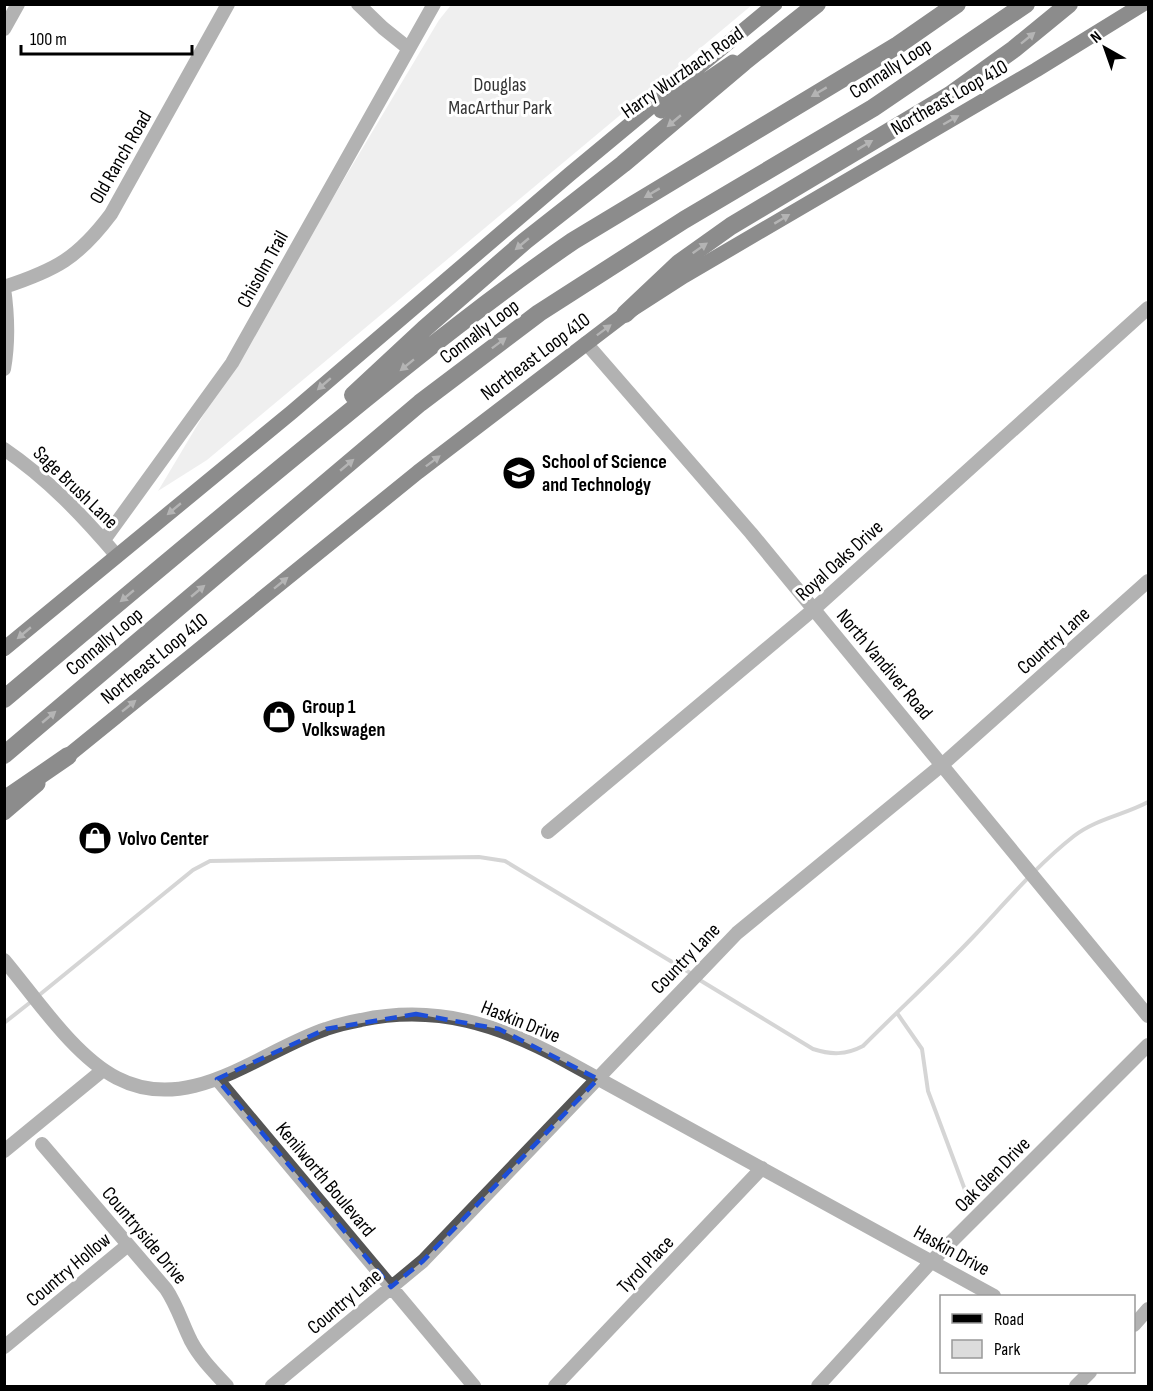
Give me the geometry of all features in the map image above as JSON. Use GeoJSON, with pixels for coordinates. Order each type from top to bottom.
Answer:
{"type":"FeatureCollection","features":[{"type":"Feature","properties":{"kind":"highway"},"geometry":{"type":"LineString","coordinates":[[232,507],[424,329],[516,249],[817,4]]}},
{"type":"Feature","properties":{"kind":"highway","name":"Connally Loop"},"geometry":{"type":"LineString","coordinates":[[4,699],[232,507],[437,341],[521,277],[573,241],[898,45],[957,4]]}},
{"type":"Feature","properties":{"kind":"highway","name":"Connally Loop"},"geometry":{"type":"LineString","coordinates":[[4,755],[420,403],[539,313],[684,220],[873,108],[1026,4]]}},
{"type":"Feature","properties":{"kind":"highway"},"geometry":{"type":"LineString","coordinates":[[625,314],[679,263],[731,226],[950,95],[1014,49],[1069,4]]}},
{"type":"Feature","properties":{"kind":"highway"},"geometry":{"type":"LineString","coordinates":[[4,800],[68,756]]}},
{"type":"Feature","properties":{"kind":"main road"},"geometry":{"type":"LineString","coordinates":[[4,649],[292,412],[570,174],[776,4]]}},
{"type":"Feature","properties":{"kind":"main road","name":"Harry Wurzbach Road"},"geometry":{"type":"LineString","coordinates":[[570,174],[817,4]]}},
{"type":"Feature","properties":{"kind":"main road","name":"Northeast Loop 410"},"geometry":{"type":"LineString","coordinates":[[4,813],[68,756],[418,472],[625,314],[684,276],[1041,67],[1143,4]]}},
{"type":"Feature","properties":{"kind":"street"},"geometry":{"type":"LineString","coordinates":[[4,29],[18,4]]}},
{"type":"Feature","properties":{"kind":"street","name":"Old Ranch Road"},"geometry":{"type":"LineString","coordinates":[[4,369],[8,351],[9,317],[4,288],[59,266],[100,229],[111,214],[228,4]]}},
{"type":"Feature","properties":{"kind":"street"},"geometry":{"type":"LineString","coordinates":[[358,4],[408,48]]}},
{"type":"Feature","properties":{"kind":"street","name":"Chisolm Trail"},"geometry":{"type":"LineString","coordinates":[[104,540],[232,363],[434,4]]}},
{"type":"Feature","properties":{"kind":"street","name":"Royal Oaks Drive"},"geometry":{"type":"LineString","coordinates":[[548,832],[814,609],[1149,308]]}},
{"type":"Feature","properties":{"kind":"street","name":"North Vandiver Road"},"geometry":{"type":"LineString","coordinates":[[586,344],[744,524],[1149,1016]]}},
{"type":"Feature","properties":{"kind":"street","name":"Sage Brush Lane"},"geometry":{"type":"LineString","coordinates":[[4,449],[53,487],[117,556]]}},
{"type":"Feature","properties":{"kind":"street","name":"Country Lane"},"geometry":{"type":"LineString","coordinates":[[272,1386],[423,1261],[737,933],[943,764],[1149,581]]}},
{"type":"Feature","properties":{"kind":"street","name":"Haskin Drive"},"geometry":{"type":"LineString","coordinates":[[4,960],[86,1056],[103,1070],[128,1083],[159,1090],[186,1088],[217,1079],[326,1029],[362,1020],[416,1014],[445,1016],[499,1029],[543,1048],[992,1295]]}},
{"type":"Feature","properties":{"kind":"street","name":"Oak Glen Drive"},"geometry":{"type":"LineString","coordinates":[[818,1386],[931,1262],[1149,1045]]}},
{"type":"Feature","properties":{"kind":"street"},"geometry":{"type":"LineString","coordinates":[[4,1151],[103,1070]]}},
{"type":"Feature","properties":{"kind":"street","name":"Kenilworth Boulevard"},"geometry":{"type":"LineString","coordinates":[[217,1079],[474,1386]]}},
{"type":"Feature","properties":{"kind":"street","name":"Countryside Drive"},"geometry":{"type":"LineString","coordinates":[[42,1144],[166,1289],[176,1304],[197,1351],[227,1386]]}},
{"type":"Feature","properties":{"kind":"street","name":"Tyrol Place"},"geometry":{"type":"LineString","coordinates":[[555,1386],[762,1168]]}},
{"type":"Feature","properties":{"kind":"street","name":"Country Hollow"},"geometry":{"type":"LineString","coordinates":[[4,1347],[128,1245]]}},
{"type":"Feature","properties":{"kind":"street"},"geometry":{"type":"LineString","coordinates":[[1135,1324],[1149,1309]]}},
{"type":"Feature","properties":{"kind":"highlighted area"},"geometry":{"type":"Polygon","coordinates":[[[416,1014],[499,1029],[598,1079],[423,1261],[391,1287],[217,1079],[326,1029],[416,1014]]]}},
{"type":"Feature","properties":{"kind":"green space","name":"Douglas MacArthur Park"},"geometry":{"type":"Polygon","coordinates":[[[451,5],[752,5],[207,460],[158,491],[439,20],[451,5]]]}},
{"type":"Feature","properties":{"kind":"waterway"},"geometry":{"type":"LineString","coordinates":[[698,979],[813,1049],[838,1053],[857,1049],[863,1046],[933,978],[1060,847],[1091,825],[1148,802]]}},
{"type":"Feature","properties":{"kind":"waterway"},"geometry":{"type":"LineString","coordinates":[[38,996],[193,870],[210,861],[479,857],[505,861],[692,974]]}},
{"type":"Feature","properties":{"kind":"waterway"},"geometry":{"type":"LineString","coordinates":[[4,1023],[32,1001]]}},
{"type":"Feature","properties":{"kind":"waterway"},"geometry":{"type":"LineString","coordinates":[[897,1013],[922,1049],[928,1091],[968,1198]]}},
{"type":"Feature","properties":{"kind":"place","name":"School of Science and Technology"},"geometry":{"type":"Point","coordinates":[519,473]}},
{"type":"Feature","properties":{"kind":"place","name":"Group 1 Volkswagen"},"geometry":{"type":"Point","coordinates":[279,717]}},
{"type":"Feature","properties":{"kind":"place","name":"Volvo Center"},"geometry":{"type":"Point","coordinates":[95,838]}}]}
